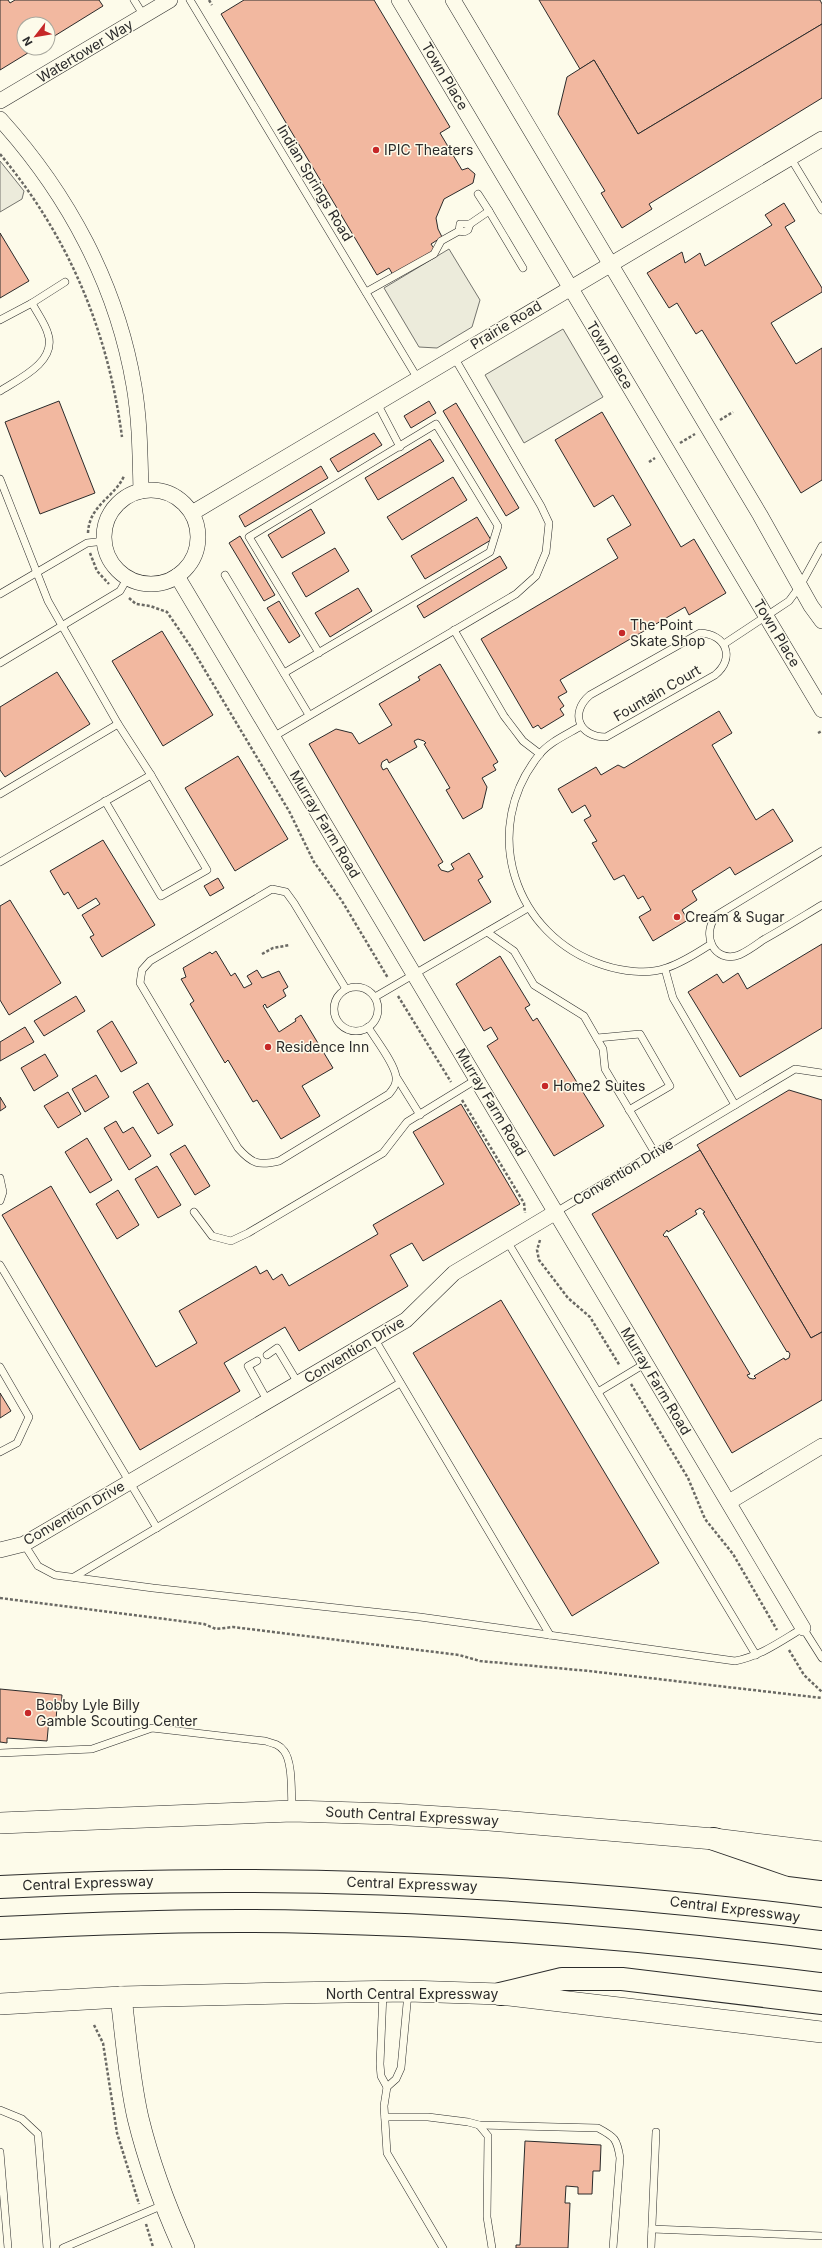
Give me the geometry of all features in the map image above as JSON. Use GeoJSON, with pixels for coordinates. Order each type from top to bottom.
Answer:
{"type":"FeatureCollection","features":[{"type":"Feature","properties":{"kind":"highway"},"geometry":{"type":"LineString","coordinates":[[714,1840],[790,1865],[822,1870]]}},
{"type":"Feature","properties":{"kind":"highway","name":"Central Expressway"},"geometry":{"type":"LineString","coordinates":[[0,1887],[179,1880],[416,1883],[612,1896],[822,1919]]}},
{"type":"Feature","properties":{"kind":"highway"},"geometry":{"type":"LineString","coordinates":[[0,1928],[139,1922],[312,1922],[432,1925],[574,1935],[732,1949],[822,1960]]}},
{"type":"Feature","properties":{"kind":"highway"},"geometry":{"type":"LineString","coordinates":[[500,1994],[562,1979],[622,1979],[822,2003]]}},
{"type":"Feature","properties":{"kind":"main road","name":"South Central Expressway"},"geometry":{"type":"LineString","coordinates":[[0,1823],[292,1811],[489,1820],[714,1840],[822,1852]]}},
{"type":"Feature","properties":{"kind":"main road","name":"North Central Expressway"},"geometry":{"type":"LineString","coordinates":[[0,2004],[121,1997],[408,1991],[500,1994],[822,2032]]}},
{"type":"Feature","properties":{"kind":"main road"},"geometry":{"type":"LineString","coordinates":[[121,1997],[127,2049],[138,2118],[165,2204],[184,2248]]}},
{"type":"Feature","properties":{"kind":"street","name":"Watertower Way"},"geometry":{"type":"LineString","coordinates":[[0,101],[170,0]]}},
{"type":"Feature","properties":{"kind":"street","name":"Town Place"},"geometry":{"type":"LineString","coordinates":[[399,0],[667,451],[767,615],[822,710]]}},
{"type":"Feature","properties":{"kind":"street"},"geometry":{"type":"LineString","coordinates":[[453,0],[708,427],[811,606],[822,621]]}},
{"type":"Feature","properties":{"kind":"street"},"geometry":{"type":"LineString","coordinates":[[0,119],[25,147],[56,190],[83,235],[105,283],[122,334],[134,385],[140,438],[141,491]]}},
{"type":"Feature","properties":{"kind":"street","name":"Prairie Road"},"geometry":{"type":"LineString","coordinates":[[192,513],[610,263],[822,139]]}},
{"type":"Feature","properties":{"kind":"street"},"geometry":{"type":"LineString","coordinates":[[156,490],[170,494],[182,502],[192,513],[197,526],[198,541],[195,554],[188,567],[178,576],[164,583],[149,584],[134,581],[128,578],[111,562],[105,549],[108,519],[115,506],[127,496],[141,491],[156,490]]}},
{"type":"Feature","properties":{"kind":"street","name":"Murray Farm Road"},"geometry":{"type":"LineString","coordinates":[[178,576],[803,1628]]}},
{"type":"Feature","properties":{"kind":"street","name":"Convention Drive"},"geometry":{"type":"LineString","coordinates":[[0,1550],[24,1544],[267,1400],[406,1320],[454,1273],[556,1212]]}},
{"type":"Feature","properties":{"kind":"street"},"geometry":{"type":"LineString","coordinates":[[729,1502],[822,1446]]}},
{"type":"Feature","properties":{"kind":"lane"},"geometry":{"type":"LineString","coordinates":[[134,0],[144,16]]}},
{"type":"Feature","properties":{"kind":"lane","name":"Indian Springs Road"},"geometry":{"type":"LineString","coordinates":[[190,0],[418,379]]}},
{"type":"Feature","properties":{"kind":"lane"},"geometry":{"type":"LineString","coordinates":[[790,157],[822,210]]}},
{"type":"Feature","properties":{"kind":"lane"},"geometry":{"type":"LineString","coordinates":[[478,194],[524,268]]}},
{"type":"Feature","properties":{"kind":"lane"},"geometry":{"type":"LineString","coordinates":[[366,292],[434,254],[441,241],[459,231],[464,232],[468,230],[470,224],[489,212]]}},
{"type":"Feature","properties":{"kind":"lane"},"geometry":{"type":"LineString","coordinates":[[0,320],[32,303],[65,282]]}},
{"type":"Feature","properties":{"kind":"lane"},"geometry":{"type":"LineString","coordinates":[[0,391],[38,366],[47,352],[48,335],[32,303]]}},
{"type":"Feature","properties":{"kind":"lane"},"geometry":{"type":"LineString","coordinates":[[273,737],[516,594],[536,576],[546,552],[549,523],[541,506],[454,357]]}},
{"type":"Feature","properties":{"kind":"lane"},"geometry":{"type":"LineString","coordinates":[[377,403],[400,446]]}},
{"type":"Feature","properties":{"kind":"lane"},"geometry":{"type":"LineString","coordinates":[[284,673],[319,653],[490,552],[498,526],[436,424],[249,537],[319,653]]}},
{"type":"Feature","properties":{"kind":"lane"},"geometry":{"type":"LineString","coordinates":[[0,479],[48,601],[118,724],[151,775],[207,870],[161,896],[105,801]]}},
{"type":"Feature","properties":{"kind":"lane"},"geometry":{"type":"LineString","coordinates":[[0,594],[87,543],[105,541]]}},
{"type":"Feature","properties":{"kind":"lane"},"geometry":{"type":"LineString","coordinates":[[711,944],[665,969],[638,971],[612,968],[587,960],[559,942],[544,929],[528,908],[514,878],[509,845],[511,812],[522,781],[540,754],[581,726],[579,709],[583,701],[590,695],[700,633],[718,637],[724,644],[789,601],[800,586],[822,546]]}},
{"type":"Feature","properties":{"kind":"lane"},"geometry":{"type":"LineString","coordinates":[[225,575],[309,715]]}},
{"type":"Feature","properties":{"kind":"lane"},"geometry":{"type":"LineString","coordinates":[[0,663],[120,591],[128,578]]}},
{"type":"Feature","properties":{"kind":"lane"},"geometry":{"type":"LineString","coordinates":[[454,630],[504,716],[522,740],[540,754]]}},
{"type":"Feature","properties":{"kind":"lane","name":"Fountain Court"},"geometry":{"type":"LineString","coordinates":[[581,726],[588,733],[596,737],[606,737],[641,718],[722,669],[726,661],[727,652],[724,644]]}},
{"type":"Feature","properties":{"kind":"lane"},"geometry":{"type":"LineString","coordinates":[[0,794],[118,724]]}},
{"type":"Feature","properties":{"kind":"lane"},"geometry":{"type":"LineString","coordinates":[[0,862],[151,775]]}},
{"type":"Feature","properties":{"kind":"lane"},"geometry":{"type":"LineString","coordinates":[[822,851],[717,915],[709,928],[711,944],[723,955],[740,954],[822,905]]}},
{"type":"Feature","properties":{"kind":"lane"},"geometry":{"type":"LineString","coordinates":[[346,989],[286,892],[272,889],[150,962],[142,970],[140,983],[238,1148],[249,1160],[264,1165],[279,1161],[389,1094],[395,1087],[396,1078]]}},
{"type":"Feature","properties":{"kind":"lane"},"geometry":{"type":"LineString","coordinates":[[375,997],[528,908]]}},
{"type":"Feature","properties":{"kind":"lane"},"geometry":{"type":"LineString","coordinates":[[487,932],[514,951],[534,985],[584,1016],[603,1049],[605,1069],[655,1153]]}},
{"type":"Feature","properties":{"kind":"lane"},"geometry":{"type":"LineString","coordinates":[[665,969],[673,998],[735,1105]]}},
{"type":"Feature","properties":{"kind":"lane"},"geometry":{"type":"LineString","coordinates":[[359,987],[371,992],[375,997],[378,1010],[377,1017],[368,1027],[362,1030],[348,1029],[338,1020],[335,1006],[337,999],[346,989],[359,987]]}},
{"type":"Feature","properties":{"kind":"lane"},"geometry":{"type":"LineString","coordinates":[[368,1027],[393,1069],[396,1078],[420,1115]]}},
{"type":"Feature","properties":{"kind":"lane"},"geometry":{"type":"LineString","coordinates":[[597,1038],[640,1034],[670,1086],[629,1110]]}},
{"type":"Feature","properties":{"kind":"lane","name":"Convention Drive"},"geometry":{"type":"LineString","coordinates":[[556,1212],[795,1069],[822,1073]]}},
{"type":"Feature","properties":{"kind":"lane"},"geometry":{"type":"LineString","coordinates":[[194,1212],[212,1236],[231,1241],[248,1233],[383,1153],[407,1122],[477,1079]]}},
{"type":"Feature","properties":{"kind":"lane"},"geometry":{"type":"LineString","coordinates":[[0,1178],[3,1192],[0,1201]]}},
{"type":"Feature","properties":{"kind":"lane"},"geometry":{"type":"LineString","coordinates":[[507,1241],[756,1655]]}},
{"type":"Feature","properties":{"kind":"lane"},"geometry":{"type":"LineString","coordinates":[[0,1265],[157,1528]]}},
{"type":"Feature","properties":{"kind":"lane"},"geometry":{"type":"LineString","coordinates":[[374,1338],[550,1635]]}},
{"type":"Feature","properties":{"kind":"lane"},"geometry":{"type":"LineString","coordinates":[[267,1355],[278,1348],[298,1383]]}},
{"type":"Feature","properties":{"kind":"lane"},"geometry":{"type":"LineString","coordinates":[[257,1361],[248,1366],[267,1400]]}},
{"type":"Feature","properties":{"kind":"lane"},"geometry":{"type":"LineString","coordinates":[[598,1392],[646,1363]]}},
{"type":"Feature","properties":{"kind":"lane"},"geometry":{"type":"LineString","coordinates":[[0,1367],[29,1417],[17,1443],[0,1452]]}},
{"type":"Feature","properties":{"kind":"lane"},"geometry":{"type":"LineString","coordinates":[[74,1577],[400,1383]]}},
{"type":"Feature","properties":{"kind":"lane"},"geometry":{"type":"LineString","coordinates":[[24,1544],[38,1566],[55,1575],[153,1588],[420,1617],[735,1661],[756,1655],[803,1628],[822,1658]]}},
{"type":"Feature","properties":{"kind":"lane"},"geometry":{"type":"LineString","coordinates":[[0,1753],[92,1749],[152,1728],[264,1741],[277,1745],[284,1750],[288,1758],[292,1811]]}},
{"type":"Feature","properties":{"kind":"lane"},"geometry":{"type":"LineString","coordinates":[[387,2087],[396,2079],[400,2068],[408,1991]]}},
{"type":"Feature","properties":{"kind":"lane"},"geometry":{"type":"LineString","coordinates":[[383,1992],[380,2064],[381,2076],[387,2087],[384,2106],[388,2153],[443,2248]]}},
{"type":"Feature","properties":{"kind":"lane"},"geometry":{"type":"LineString","coordinates":[[0,2110],[22,2119],[38,2134],[47,2248]]}},
{"type":"Feature","properties":{"kind":"lane"},"geometry":{"type":"LineString","coordinates":[[385,2117],[428,2117],[468,2122],[479,2126],[598,2128],[612,2135],[618,2144],[620,2158],[613,2248]]}},
{"type":"Feature","properties":{"kind":"lane"},"geometry":{"type":"LineString","coordinates":[[479,2126],[488,2136],[487,2217],[492,2248]]}},
{"type":"Feature","properties":{"kind":"lane"},"geometry":{"type":"LineString","coordinates":[[651,2248],[656,2132]]}},
{"type":"Feature","properties":{"kind":"lane"},"geometry":{"type":"LineString","coordinates":[[0,2152],[8,2248]]}},
{"type":"Feature","properties":{"kind":"lane"},"geometry":{"type":"LineString","coordinates":[[63,2248],[143,2215],[165,2204]]}},
{"type":"Feature","properties":{"kind":"lane"},"geometry":{"type":"LineString","coordinates":[[652,2229],[822,2236]]}},
{"type":"Feature","properties":{"kind":"path"},"geometry":{"type":"LineString","coordinates":[[209,0],[212,4]]}},
{"type":"Feature","properties":{"kind":"path"},"geometry":{"type":"LineString","coordinates":[[649,462],[733,412]]}},
{"type":"Feature","properties":{"kind":"path"},"geometry":{"type":"LineString","coordinates":[[818,733],[822,731]]}},
{"type":"Feature","properties":{"kind":"path"},"geometry":{"type":"LineString","coordinates":[[262,954],[273,948],[290,945]]}},
{"type":"Feature","properties":{"kind":"path"},"geometry":{"type":"LineString","coordinates":[[0,1598],[204,1624],[216,1629],[233,1627],[459,1655],[480,1661],[589,1671],[822,1698]]}},
{"type":"Feature","properties":{"kind":"shaded area"},"geometry":{"type":"Polygon","coordinates":[[[0,161],[24,191],[22,199],[0,212],[0,161]]]}},
{"type":"Feature","properties":{"kind":"shaded area"},"geometry":{"type":"Polygon","coordinates":[[[449,249],[480,300],[472,327],[437,348],[419,347],[384,288],[449,249]]]}},
{"type":"Feature","properties":{"kind":"shaded area"},"geometry":{"type":"Polygon","coordinates":[[[563,329],[603,397],[524,443],[485,375],[563,329]]]}},
{"type":"Feature","properties":{"kind":"building"},"geometry":{"type":"Polygon","coordinates":[[[0,0],[8,0],[10,3],[15,0],[99,0],[103,6],[56,35],[56,16],[16,16],[16,56],[23,56],[0,70],[0,0]]]}},
{"type":"Feature","properties":{"kind":"building","name":"IPIC Theaters"},"geometry":{"type":"Polygon","coordinates":[[[244,0],[374,0],[450,127],[440,133],[462,170],[468,168],[475,174],[473,183],[444,199],[436,218],[438,229],[442,237],[431,244],[435,250],[393,275],[389,268],[377,275],[221,14],[244,0]]]}},
{"type":"Feature","properties":{"kind":"building"},"geometry":{"type":"Polygon","coordinates":[[[539,0],[820,0],[822,4],[822,24],[638,134],[594,60],[580,69],[539,0]]]}},
{"type":"Feature","properties":{"kind":"building"},"geometry":{"type":"Polygon","coordinates":[[[822,24],[822,98],[649,204],[652,209],[622,228],[601,193],[605,191],[558,114],[567,77],[594,60],[638,134],[822,24]]]}},
{"type":"Feature","properties":{"kind":"building"},"geometry":{"type":"Polygon","coordinates":[[[784,203],[795,221],[785,227],[822,288],[822,292],[771,323],[796,364],[822,348],[822,480],[801,493],[702,330],[696,334],[677,303],[669,308],[647,273],[682,252],[685,263],[700,253],[705,266],[772,225],[765,215],[784,203]]]}},
{"type":"Feature","properties":{"kind":"building"},"geometry":{"type":"Polygon","coordinates":[[[0,233],[29,281],[0,298],[0,233]]]}},
{"type":"Feature","properties":{"kind":"building"},"geometry":{"type":"Polygon","coordinates":[[[59,401],[95,493],[40,514],[5,422],[59,401]]]}},
{"type":"Feature","properties":{"kind":"building"},"geometry":{"type":"Polygon","coordinates":[[[429,401],[436,413],[411,428],[404,416],[429,401]]]}},
{"type":"Feature","properties":{"kind":"building"},"geometry":{"type":"Polygon","coordinates":[[[456,403],[519,508],[506,516],[443,411],[456,403]]]}},
{"type":"Feature","properties":{"kind":"building"},"geometry":{"type":"Polygon","coordinates":[[[602,412],[681,547],[694,539],[726,593],[689,615],[685,607],[560,680],[567,692],[558,697],[564,706],[560,709],[564,715],[541,729],[538,725],[533,728],[481,639],[618,558],[607,539],[631,525],[613,495],[594,507],[555,440],[602,412]]]}},
{"type":"Feature","properties":{"kind":"building"},"geometry":{"type":"Polygon","coordinates":[[[374,433],[382,445],[338,472],[330,459],[374,433]]]}},
{"type":"Feature","properties":{"kind":"building"},"geometry":{"type":"Polygon","coordinates":[[[430,439],[444,461],[378,500],[365,478],[430,439]]]}},
{"type":"Feature","properties":{"kind":"building"},"geometry":{"type":"Polygon","coordinates":[[[321,466],[328,478],[245,527],[239,516],[321,466]]]}},
{"type":"Feature","properties":{"kind":"building"},"geometry":{"type":"Polygon","coordinates":[[[453,477],[467,500],[402,540],[387,517],[453,477]]]}},
{"type":"Feature","properties":{"kind":"building"},"geometry":{"type":"Polygon","coordinates":[[[311,509],[325,533],[282,558],[268,535],[311,509]]]}},
{"type":"Feature","properties":{"kind":"building"},"geometry":{"type":"Polygon","coordinates":[[[477,517],[491,540],[425,579],[411,556],[477,517]]]}},
{"type":"Feature","properties":{"kind":"building"},"geometry":{"type":"Polygon","coordinates":[[[240,536],[275,595],[264,601],[229,543],[240,536]]]}},
{"type":"Feature","properties":{"kind":"building"},"geometry":{"type":"Polygon","coordinates":[[[335,548],[349,571],[306,597],[292,573],[335,548]]]}},
{"type":"Feature","properties":{"kind":"building"},"geometry":{"type":"Polygon","coordinates":[[[500,556],[507,568],[424,618],[417,606],[500,556]]]}},
{"type":"Feature","properties":{"kind":"building"},"geometry":{"type":"Polygon","coordinates":[[[358,588],[372,611],[330,637],[315,613],[358,588]]]}},
{"type":"Feature","properties":{"kind":"building"},"geometry":{"type":"Polygon","coordinates":[[[279,601],[300,636],[289,643],[267,608],[279,601]]]}},
{"type":"Feature","properties":{"kind":"building"},"geometry":{"type":"Polygon","coordinates":[[[162,631],[213,715],[163,746],[112,661],[162,631]]]}},
{"type":"Feature","properties":{"kind":"building"},"geometry":{"type":"Polygon","coordinates":[[[440,664],[498,762],[493,765],[496,770],[482,778],[487,787],[482,808],[463,819],[446,790],[450,788],[424,744],[426,743],[424,741],[418,739],[414,741],[417,747],[389,763],[387,759],[382,762],[381,766],[383,770],[387,768],[443,862],[438,865],[441,870],[448,872],[454,869],[451,864],[469,853],[483,877],[478,880],[491,902],[424,941],[309,744],[336,729],[352,733],[359,744],[392,725],[379,704],[420,680],[418,677],[440,664]]]}},
{"type":"Feature","properties":{"kind":"building"},"geometry":{"type":"Polygon","coordinates":[[[57,672],[90,724],[5,777],[0,770],[0,707],[57,672]]]}},
{"type":"Feature","properties":{"kind":"building"},"geometry":{"type":"Polygon","coordinates":[[[719,711],[732,733],[712,745],[756,820],[773,809],[793,841],[735,875],[730,867],[692,891],[697,900],[682,910],[688,920],[653,941],[639,917],[651,910],[643,896],[638,899],[624,875],[614,880],[592,843],[597,841],[584,820],[591,816],[585,805],[572,813],[558,789],[596,767],[601,775],[618,765],[624,768],[719,711]]]}},
{"type":"Feature","properties":{"kind":"building"},"geometry":{"type":"Polygon","coordinates":[[[238,756],[288,839],[235,871],[185,788],[238,756]]]}},
{"type":"Feature","properties":{"kind":"building"},"geometry":{"type":"Polygon","coordinates":[[[103,840],[155,925],[102,957],[90,937],[94,935],[82,915],[100,904],[96,898],[78,909],[68,892],[64,895],[50,871],[103,840]]]}},
{"type":"Feature","properties":{"kind":"building"},"geometry":{"type":"Polygon","coordinates":[[[218,878],[224,888],[210,896],[204,886],[218,878]]]}},
{"type":"Feature","properties":{"kind":"building"},"geometry":{"type":"Polygon","coordinates":[[[10,900],[61,983],[9,1015],[0,1000],[0,906],[10,900]]]}},
{"type":"Feature","properties":{"kind":"building"},"geometry":{"type":"Polygon","coordinates":[[[822,944],[822,1028],[740,1077],[688,992],[717,974],[723,983],[738,973],[747,989],[822,944]]]}},
{"type":"Feature","properties":{"kind":"building","name":"Residence Inn"},"geometry":{"type":"Polygon","coordinates":[[[216,951],[231,976],[235,973],[244,988],[252,984],[247,976],[257,970],[262,978],[279,971],[288,987],[283,990],[286,996],[267,1008],[265,1004],[263,1006],[279,1032],[296,1021],[295,1019],[301,1015],[333,1068],[302,1086],[320,1116],[281,1139],[257,1100],[253,1102],[228,1060],[225,1063],[190,1004],[194,1001],[181,979],[186,977],[183,968],[210,952],[212,954],[216,951]]]}},
{"type":"Feature","properties":{"kind":"building","name":"Home2 Suites"},"geometry":{"type":"Polygon","coordinates":[[[500,956],[530,1005],[525,1008],[533,1021],[537,1018],[604,1126],[554,1156],[487,1046],[498,1039],[491,1027],[484,1031],[456,984],[500,956]]]}},
{"type":"Feature","properties":{"kind":"building"},"geometry":{"type":"Polygon","coordinates":[[[76,996],[85,1011],[44,1036],[34,1021],[76,996]]]}},
{"type":"Feature","properties":{"kind":"building"},"geometry":{"type":"Polygon","coordinates":[[[112,1021],[137,1063],[121,1072],[97,1031],[112,1021]]]}},
{"type":"Feature","properties":{"kind":"building"},"geometry":{"type":"Polygon","coordinates":[[[25,1027],[34,1042],[0,1061],[0,1042],[25,1027]]]}},
{"type":"Feature","properties":{"kind":"building"},"geometry":{"type":"Polygon","coordinates":[[[45,1054],[58,1076],[34,1091],[21,1068],[45,1054]]]}},
{"type":"Feature","properties":{"kind":"building"},"geometry":{"type":"Polygon","coordinates":[[[96,1075],[109,1097],[85,1112],[72,1089],[96,1075]]]}},
{"type":"Feature","properties":{"kind":"building"},"geometry":{"type":"Polygon","coordinates":[[[148,1083],[173,1125],[158,1134],[133,1092],[148,1083]]]}},
{"type":"Feature","properties":{"kind":"building"},"geometry":{"type":"Polygon","coordinates":[[[789,1090],[822,1100],[822,1332],[811,1338],[697,1145],[789,1090]]]}},
{"type":"Feature","properties":{"kind":"building"},"geometry":{"type":"Polygon","coordinates":[[[68,1092],[81,1114],[58,1128],[44,1106],[68,1092]]]}},
{"type":"Feature","properties":{"kind":"building"},"geometry":{"type":"Polygon","coordinates":[[[0,1097],[6,1107],[0,1111],[0,1097]]]}},
{"type":"Feature","properties":{"kind":"building"},"geometry":{"type":"Polygon","coordinates":[[[461,1104],[520,1204],[423,1261],[412,1243],[390,1255],[408,1286],[299,1351],[285,1327],[224,1363],[240,1391],[140,1450],[2,1215],[51,1186],[156,1367],[197,1343],[179,1311],[256,1266],[260,1274],[267,1270],[273,1280],[282,1274],[289,1286],[378,1234],[373,1225],[444,1184],[413,1132],[461,1104]]]}},
{"type":"Feature","properties":{"kind":"building"},"geometry":{"type":"Polygon","coordinates":[[[116,1121],[123,1133],[133,1127],[151,1156],[129,1170],[104,1128],[116,1121]]]}},
{"type":"Feature","properties":{"kind":"building"},"geometry":{"type":"Polygon","coordinates":[[[87,1138],[112,1180],[90,1193],[65,1152],[87,1138]]]}},
{"type":"Feature","properties":{"kind":"building"},"geometry":{"type":"Polygon","coordinates":[[[185,1145],[210,1186],[195,1195],[170,1154],[185,1145]]]}},
{"type":"Feature","properties":{"kind":"building"},"geometry":{"type":"Polygon","coordinates":[[[700,1150],[811,1338],[822,1332],[822,1400],[732,1453],[592,1214],[700,1150]],[[700,1208],[695,1211],[697,1214],[668,1232],[667,1230],[663,1235],[665,1237],[667,1236],[750,1374],[747,1375],[749,1378],[753,1379],[756,1378],[754,1376],[784,1358],[785,1360],[789,1358],[790,1354],[788,1351],[787,1352],[703,1213],[705,1212],[700,1208]]]}},
{"type":"Feature","properties":{"kind":"building"},"geometry":{"type":"Polygon","coordinates":[[[157,1166],[181,1205],[158,1218],[135,1179],[157,1166]]]}},
{"type":"Feature","properties":{"kind":"building"},"geometry":{"type":"Polygon","coordinates":[[[118,1190],[139,1225],[117,1239],[96,1204],[118,1190]]]}},
{"type":"Feature","properties":{"kind":"building"},"geometry":{"type":"Polygon","coordinates":[[[501,1300],[659,1563],[572,1616],[413,1353],[501,1300]]]}},
{"type":"Feature","properties":{"kind":"building"},"geometry":{"type":"Polygon","coordinates":[[[0,1393],[11,1411],[0,1418],[0,1393]]]}},
{"type":"Feature","properties":{"kind":"building","name":"Bobby Lyle Billy Gamble Scouting Center"},"geometry":{"type":"Polygon","coordinates":[[[0,1689],[62,1695],[61,1707],[57,1707],[56,1720],[49,1719],[47,1741],[7,1738],[7,1743],[0,1742],[0,1689]]]}},
{"type":"Feature","properties":{"kind":"building"},"geometry":{"type":"Polygon","coordinates":[[[525,2141],[601,2145],[600,2171],[593,2171],[592,2194],[578,2194],[578,2187],[566,2186],[565,2203],[570,2203],[568,2248],[516,2248],[516,2245],[520,2245],[525,2141]]]}},
{"type":"Feature","properties":{"kind":"place","name":"IPIC Theaters"},"geometry":{"type":"Point","coordinates":[376,150]}},
{"type":"Feature","properties":{"kind":"place","name":"The Point Skate Shop"},"geometry":{"type":"Point","coordinates":[622,633]}},
{"type":"Feature","properties":{"kind":"place","name":"Cream & Sugar"},"geometry":{"type":"Point","coordinates":[677,917]}},
{"type":"Feature","properties":{"kind":"place","name":"Residence Inn"},"geometry":{"type":"Point","coordinates":[268,1047]}},
{"type":"Feature","properties":{"kind":"place","name":"Home2 Suites"},"geometry":{"type":"Point","coordinates":[545,1086]}},
{"type":"Feature","properties":{"kind":"place","name":"Bobby Lyle Billy Gamble Scouting Center"},"geometry":{"type":"Point","coordinates":[28,1713]}}]}
